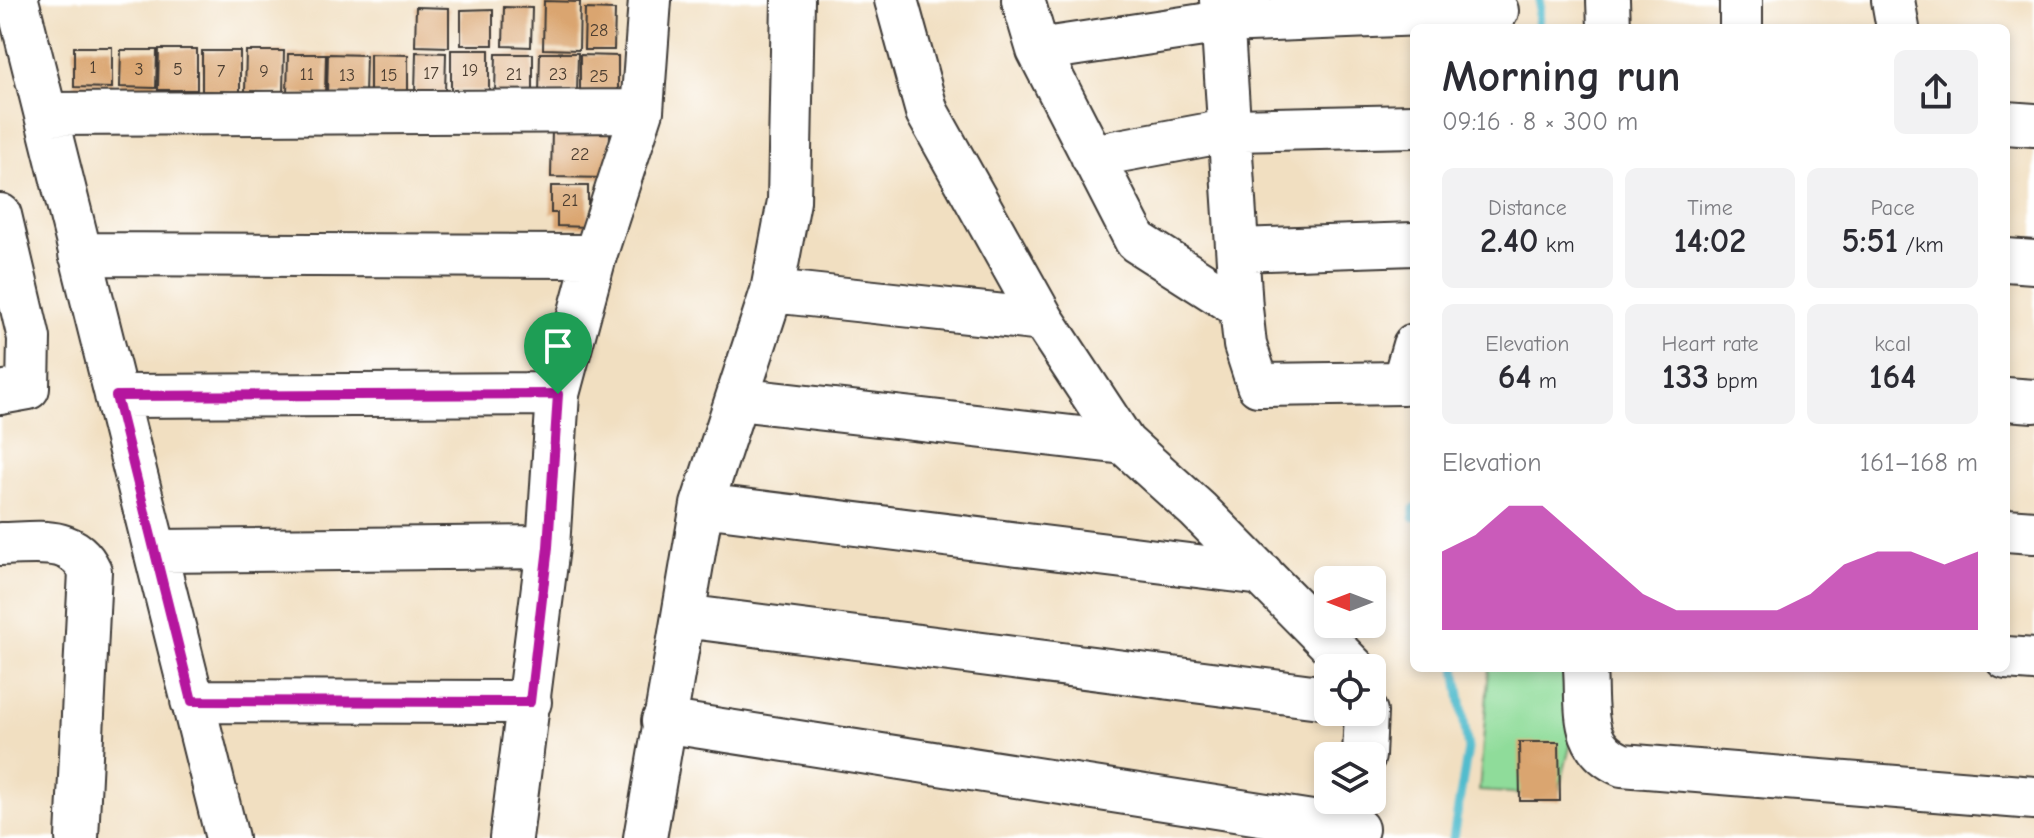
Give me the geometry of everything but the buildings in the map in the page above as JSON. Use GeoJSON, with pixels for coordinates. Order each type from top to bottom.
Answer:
{"type":"FeatureCollection","features":[{"type":"Feature","properties":{"kind":"street"},"geometry":{"type":"LineString","coordinates":[[17,0],[227,838]]}},
{"type":"Feature","properties":{"kind":"street"},"geometry":{"type":"LineString","coordinates":[[511,838],[548,547],[558,394],[595,256],[642,111],[650,0]]}},
{"type":"Feature","properties":{"kind":"street"},"geometry":{"type":"LineString","coordinates":[[648,838],[663,721],[702,505],[772,291],[789,201],[793,0]]}},
{"type":"Feature","properties":{"kind":"street"},"geometry":{"type":"LineString","coordinates":[[896,0],[927,112],[1043,320],[1124,443],[1198,510],[1340,654]]}},
{"type":"Feature","properties":{"kind":"street"},"geometry":{"type":"LineString","coordinates":[[1023,0],[1038,50],[1136,241],[1241,308]]}},
{"type":"Feature","properties":{"kind":"street"},"geometry":{"type":"LineString","coordinates":[[1608,0],[1609,24]]}},
{"type":"Feature","properties":{"kind":"street"},"geometry":{"type":"LineString","coordinates":[[1741,0],[1741,24]]}},
{"type":"Feature","properties":{"kind":"street"},"geometry":{"type":"LineString","coordinates":[[1893,0],[1897,24]]}},
{"type":"Feature","properties":{"kind":"street"},"geometry":{"type":"LineString","coordinates":[[1038,50],[1222,11],[1496,13]]}},
{"type":"Feature","properties":{"kind":"street"},"geometry":{"type":"LineString","coordinates":[[1222,11],[1241,308],[1245,345],[1258,385],[1403,383],[1410,359]]}},
{"type":"Feature","properties":{"kind":"street"},"geometry":{"type":"LineString","coordinates":[[46,114],[642,111]]}},
{"type":"Feature","properties":{"kind":"street"},"geometry":{"type":"LineString","coordinates":[[2010,123],[2034,125]]}},
{"type":"Feature","properties":{"kind":"street"},"geometry":{"type":"LineString","coordinates":[[1092,156],[1232,130],[1410,126]]}},
{"type":"Feature","properties":{"kind":"street"},"geometry":{"type":"LineString","coordinates":[[0,215],[29,338],[28,388],[0,393]]}},
{"type":"Feature","properties":{"kind":"street"},"geometry":{"type":"LineString","coordinates":[[1238,250],[1410,244]]}},
{"type":"Feature","properties":{"kind":"street"},"geometry":{"type":"LineString","coordinates":[[80,254],[595,256]]}},
{"type":"Feature","properties":{"kind":"street"},"geometry":{"type":"LineString","coordinates":[[2010,260],[2034,262]]}},
{"type":"Feature","properties":{"kind":"street"},"geometry":{"type":"LineString","coordinates":[[772,291],[1043,320]]}},
{"type":"Feature","properties":{"kind":"street"},"geometry":{"type":"LineString","coordinates":[[116,396],[558,394]]}},
{"type":"Feature","properties":{"kind":"street"},"geometry":{"type":"LineString","coordinates":[[737,399],[1124,443]]}},
{"type":"Feature","properties":{"kind":"street"},"geometry":{"type":"LineString","coordinates":[[2010,399],[2034,401]]}},
{"type":"Feature","properties":{"kind":"street"},"geometry":{"type":"LineString","coordinates":[[702,505],[1262,574]]}},
{"type":"Feature","properties":{"kind":"street"},"geometry":{"type":"LineString","coordinates":[[2010,530],[2034,532]]}},
{"type":"Feature","properties":{"kind":"street"},"geometry":{"type":"LineString","coordinates":[[0,544],[65,544],[83,555],[90,571],[77,838]]}},
{"type":"Feature","properties":{"kind":"street"},"geometry":{"type":"LineString","coordinates":[[155,551],[548,547]]}},
{"type":"Feature","properties":{"kind":"street"},"geometry":{"type":"LineString","coordinates":[[683,616],[1314,696]]}},
{"type":"Feature","properties":{"kind":"street"},"geometry":{"type":"LineString","coordinates":[[2010,658],[2034,660]]}},
{"type":"Feature","properties":{"kind":"street"},"geometry":{"type":"LineString","coordinates":[[1585,672],[1589,734],[1600,755],[1622,765],[2034,798]]}},
{"type":"Feature","properties":{"kind":"street"},"geometry":{"type":"LineString","coordinates":[[192,701],[530,702]]}},
{"type":"Feature","properties":{"kind":"street"},"geometry":{"type":"LineString","coordinates":[[663,721],[1358,822]]}},
{"type":"Feature","properties":{"kind":"green space"},"geometry":{"type":"Polygon","coordinates":[[[1489,672],[1567,672],[1574,730],[1558,796],[1479,791],[1489,672]]]}},
{"type":"Feature","properties":{"kind":"waterway"},"geometry":{"type":"LineString","coordinates":[[1538,24],[1540,0]]}},
{"type":"Feature","properties":{"kind":"waterway"},"geometry":{"type":"LineString","coordinates":[[1453,838],[1468,749],[1457,672]]}},
{"type":"Feature","properties":{"kind":"route"},"geometry":{"type":"LineString","coordinates":[[558,394],[548,547],[530,702],[192,701],[116,396],[558,394]]}}]}
